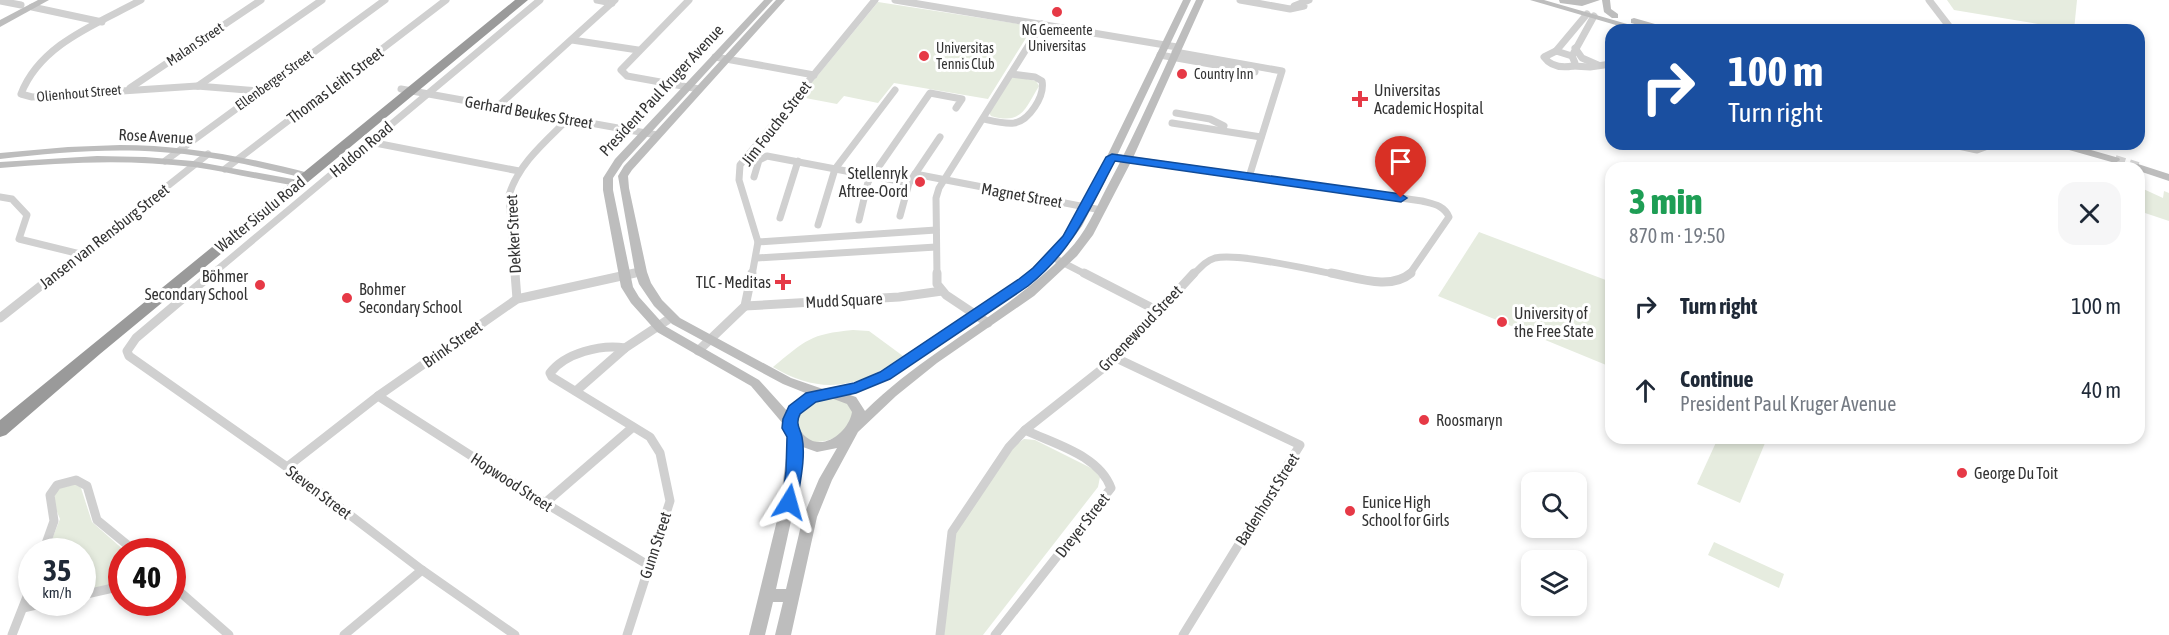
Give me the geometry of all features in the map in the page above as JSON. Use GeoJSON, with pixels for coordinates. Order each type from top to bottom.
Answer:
{"type":"FeatureCollection","features":[{"type":"Feature","properties":{"kind":"highway","name":"Walter Sisulu Road"},"geometry":{"type":"LineString","coordinates":[[1,425],[156,294],[512,4]]}},
{"type":"Feature","properties":{"kind":"street","name":"Olienhout Street"},"geometry":{"type":"LineString","coordinates":[[141,0],[46,57],[29,74],[21,94],[26,97],[39,97],[197,86],[258,91]]}},
{"type":"Feature","properties":{"kind":"street","name":"Malan Street"},"geometry":{"type":"LineString","coordinates":[[129,89],[261,0]]}},
{"type":"Feature","properties":{"kind":"street"},"geometry":{"type":"LineString","coordinates":[[197,86],[322,0]]}},
{"type":"Feature","properties":{"kind":"street","name":"Ellenberger Street"},"geometry":{"type":"LineString","coordinates":[[165,161],[385,0]]}},
{"type":"Feature","properties":{"kind":"street","name":"Thomas Leith Street"},"geometry":{"type":"LineString","coordinates":[[225,169],[446,0]]}},
{"type":"Feature","properties":{"kind":"street","name":"Haldon Road"},"geometry":{"type":"LineString","coordinates":[[129,347],[136,338],[266,227],[540,0]]}},
{"type":"Feature","properties":{"kind":"street"},"geometry":{"type":"LineString","coordinates":[[597,0],[613,1]]}},
{"type":"Feature","properties":{"kind":"street"},"geometry":{"type":"LineString","coordinates":[[689,0],[622,67],[623,74],[693,88]]}},
{"type":"Feature","properties":{"kind":"street","name":"President Paul Kruger Avenue"},"geometry":{"type":"LineString","coordinates":[[721,58],[769,0]]}},
{"type":"Feature","properties":{"kind":"street","name":"President Paul Kruger Avenue"},"geometry":{"type":"LineString","coordinates":[[781,0],[693,88],[644,133],[619,161],[608,178],[610,202],[627,287],[635,300],[658,326],[754,382],[792,430]]}},
{"type":"Feature","properties":{"kind":"street","name":"Jim Fouche Street"},"geometry":{"type":"LineString","coordinates":[[698,351],[734,320],[745,306],[757,258],[758,242],[739,180],[739,171],[745,158],[874,0]]}},
{"type":"Feature","properties":{"kind":"street"},"geometry":{"type":"LineString","coordinates":[[895,0],[1164,45],[1175,52],[1281,73],[1250,177],[1112,157]]}},
{"type":"Feature","properties":{"kind":"street"},"geometry":{"type":"LineString","coordinates":[[792,430],[801,442],[822,447],[843,440],[891,393],[982,320],[1052,257],[1072,232],[1087,207],[1187,0]]}},
{"type":"Feature","properties":{"kind":"street"},"geometry":{"type":"LineString","coordinates":[[757,635],[789,502],[794,471],[792,430],[794,410],[802,403],[885,376],[1030,293],[1065,263],[1087,235],[1127,160],[1198,0]]}},
{"type":"Feature","properties":{"kind":"street"},"geometry":{"type":"LineString","coordinates":[[1240,0],[1290,9],[1304,6],[1294,6],[1309,0]]}},
{"type":"Feature","properties":{"kind":"street"},"geometry":{"type":"LineString","coordinates":[[1534,0],[1644,24]]}},
{"type":"Feature","properties":{"kind":"street"},"geometry":{"type":"LineString","coordinates":[[1560,1],[1582,3],[1596,0],[1592,13],[1575,48],[1573,60],[1563,68],[1548,63],[1544,57],[1545,54],[1556,51],[1592,13],[1605,0]]}},
{"type":"Feature","properties":{"kind":"street"},"geometry":{"type":"LineString","coordinates":[[1605,0],[1607,10],[1615,16]]}},
{"type":"Feature","properties":{"kind":"street"},"geometry":{"type":"LineString","coordinates":[[1929,0],[1947,24]]}},
{"type":"Feature","properties":{"kind":"street"},"geometry":{"type":"LineString","coordinates":[[0,1],[29,5],[103,22]]}},
{"type":"Feature","properties":{"kind":"street"},"geometry":{"type":"LineString","coordinates":[[498,106],[613,1]]}},
{"type":"Feature","properties":{"kind":"street"},"geometry":{"type":"LineString","coordinates":[[1560,1],[1625,24]]}},
{"type":"Feature","properties":{"kind":"street"},"geometry":{"type":"LineString","coordinates":[[0,16],[29,5]]}},
{"type":"Feature","properties":{"kind":"street"},"geometry":{"type":"LineString","coordinates":[[0,24],[29,5]]}},
{"type":"Feature","properties":{"kind":"street"},"geometry":{"type":"LineString","coordinates":[[982,320],[942,291],[935,279],[936,198],[943,180],[984,119],[1042,24]]}},
{"type":"Feature","properties":{"kind":"street"},"geometry":{"type":"LineString","coordinates":[[572,40],[638,50]]}},
{"type":"Feature","properties":{"kind":"street"},"geometry":{"type":"LineString","coordinates":[[1575,48],[1582,58],[1604,65]]}},
{"type":"Feature","properties":{"kind":"street"},"geometry":{"type":"LineString","coordinates":[[1556,51],[1590,67],[1604,65]]}},
{"type":"Feature","properties":{"kind":"street"},"geometry":{"type":"LineString","coordinates":[[1160,55],[1175,52]]}},
{"type":"Feature","properties":{"kind":"street"},"geometry":{"type":"LineString","coordinates":[[721,58],[814,75]]}},
{"type":"Feature","properties":{"kind":"street"},"geometry":{"type":"LineString","coordinates":[[984,119],[1005,123],[1022,122],[1039,98],[1044,88],[1042,81],[1035,77],[1011,74]]}},
{"type":"Feature","properties":{"kind":"street","name":"President Paul Kruger Avenue"},"geometry":{"type":"LineString","coordinates":[[693,88],[623,176],[645,284],[658,303],[672,317],[709,340],[787,381],[827,394]]}},
{"type":"Feature","properties":{"kind":"street","name":"Gerhard Beukes Street"},"geometry":{"type":"LineString","coordinates":[[406,90],[657,135]]}},
{"type":"Feature","properties":{"kind":"street"},"geometry":{"type":"LineString","coordinates":[[818,225],[835,169],[895,90]]}},
{"type":"Feature","properties":{"kind":"street"},"geometry":{"type":"LineString","coordinates":[[859,220],[872,176],[930,93],[962,99],[956,108]]}},
{"type":"Feature","properties":{"kind":"street"},"geometry":{"type":"LineString","coordinates":[[1176,112],[1210,119],[1218,125],[1262,135]]}},
{"type":"Feature","properties":{"kind":"street","name":"Dekker Street"},"geometry":{"type":"LineString","coordinates":[[518,299],[509,195],[512,180],[568,119]]}},
{"type":"Feature","properties":{"kind":"street"},"geometry":{"type":"LineString","coordinates":[[1172,123],[1262,135]]}},
{"type":"Feature","properties":{"kind":"street"},"geometry":{"type":"LineString","coordinates":[[900,216],[912,179],[940,137]]}},
{"type":"Feature","properties":{"kind":"street"},"geometry":{"type":"LineString","coordinates":[[370,142],[519,171]]}},
{"type":"Feature","properties":{"kind":"street","name":"Rose Avenue"},"geometry":{"type":"LineString","coordinates":[[0,156],[92,148],[138,148],[238,159],[297,178]]}},
{"type":"Feature","properties":{"kind":"street"},"geometry":{"type":"LineString","coordinates":[[2080,150],[2115,160]]}},
{"type":"Feature","properties":{"kind":"street","name":"Jansen van Rensburg Street"},"geometry":{"type":"LineString","coordinates":[[0,318],[208,154]]}},
{"type":"Feature","properties":{"kind":"street","name":"Magnet Street"},"geometry":{"type":"LineString","coordinates":[[754,177],[756,166],[764,156],[872,176],[943,180],[1101,210]]}},
{"type":"Feature","properties":{"kind":"street","name":"Rose Avenue"},"geometry":{"type":"LineString","coordinates":[[0,165],[83,158],[165,161],[297,178]]}},
{"type":"Feature","properties":{"kind":"street"},"geometry":{"type":"LineString","coordinates":[[780,219],[798,161]]}},
{"type":"Feature","properties":{"kind":"street"},"geometry":{"type":"LineString","coordinates":[[2145,169],[2169,178]]}},
{"type":"Feature","properties":{"kind":"street","name":"Groenewoud Street"},"geometry":{"type":"LineString","coordinates":[[940,635],[952,532],[1009,447],[1022,433],[1116,358],[1202,265],[1216,258],[1237,258],[1383,282],[1402,281],[1414,270],[1448,220],[1448,213],[1443,208],[1422,201],[1250,177]]}},
{"type":"Feature","properties":{"kind":"street"},"geometry":{"type":"LineString","coordinates":[[0,197],[12,199],[27,215],[27,222],[19,234],[19,239],[80,254]]}},
{"type":"Feature","properties":{"kind":"street"},"geometry":{"type":"LineString","coordinates":[[758,242],[936,230]]}},
{"type":"Feature","properties":{"kind":"street"},"geometry":{"type":"LineString","coordinates":[[757,258],[936,247]]}},
{"type":"Feature","properties":{"kind":"street"},"geometry":{"type":"LineString","coordinates":[[1052,257],[1158,311]]}},
{"type":"Feature","properties":{"kind":"street","name":"Brink Street"},"geometry":{"type":"LineString","coordinates":[[287,467],[378,396],[518,299],[641,272]]}},
{"type":"Feature","properties":{"kind":"street","name":"Mudd Square"},"geometry":{"type":"LineString","coordinates":[[745,306],[899,297],[942,291]]}},
{"type":"Feature","properties":{"kind":"street","name":"Gunn Street"},"geometry":{"type":"LineString","coordinates":[[576,391],[625,348],[672,317]]}},
{"type":"Feature","properties":{"kind":"street","name":"Gunn Street"},"geometry":{"type":"LineString","coordinates":[[625,348],[614,346],[573,356],[554,365],[550,373],[552,377],[650,437],[660,453],[670,501],[627,635]]}},
{"type":"Feature","properties":{"kind":"street","name":"Steven Street"},"geometry":{"type":"LineString","coordinates":[[129,347],[129,356],[137,363],[287,467],[422,570],[515,635]]}},
{"type":"Feature","properties":{"kind":"street","name":"Badenhorst Street"},"geometry":{"type":"LineString","coordinates":[[1116,358],[1300,445],[1183,635]]}},
{"type":"Feature","properties":{"kind":"street"},"geometry":{"type":"LineString","coordinates":[[783,635],[810,517],[826,479],[859,418],[858,409],[853,401],[844,396],[827,394]]}},
{"type":"Feature","properties":{"kind":"street","name":"Hopwood Street"},"geometry":{"type":"LineString","coordinates":[[378,396],[545,503],[648,565]]}},
{"type":"Feature","properties":{"kind":"street"},"geometry":{"type":"LineString","coordinates":[[545,503],[633,426]]}},
{"type":"Feature","properties":{"kind":"street","name":"Dreyer Street"},"geometry":{"type":"LineString","coordinates":[[995,635],[1111,488],[1105,473],[1096,466],[1038,437],[1022,433]]}},
{"type":"Feature","properties":{"kind":"street"},"geometry":{"type":"LineString","coordinates":[[48,538],[54,521],[50,495],[62,483],[76,480],[87,486],[97,520],[119,538]]}},
{"type":"Feature","properties":{"kind":"street"},"geometry":{"type":"LineString","coordinates":[[344,635],[422,570]]}},
{"type":"Feature","properties":{"kind":"street"},"geometry":{"type":"LineString","coordinates":[[766,595],[792,596]]}},
{"type":"Feature","properties":{"kind":"street"},"geometry":{"type":"LineString","coordinates":[[186,597],[229,635]]}},
{"type":"Feature","properties":{"kind":"street"},"geometry":{"type":"LineString","coordinates":[[12,635],[20,616]]}},
{"type":"Feature","properties":{"kind":"shaded area"},"geometry":{"type":"Polygon","coordinates":[[[1947,0],[2077,0],[2075,24],[2038,24],[1954,10],[1947,0]]]}},
{"type":"Feature","properties":{"kind":"shaded area","name":"Universitas Tennis Club"},"geometry":{"type":"Polygon","coordinates":[[[878,2],[1026,25],[1031,30],[988,99],[894,83],[878,103],[844,96],[837,104],[800,97],[878,2]]]}},
{"type":"Feature","properties":{"kind":"shaded area"},"geometry":{"type":"Polygon","coordinates":[[[1017,77],[1036,81],[1039,86],[1026,108],[1016,117],[991,116],[988,111],[1009,78],[1017,77]]]}},
{"type":"Feature","properties":{"kind":"shaded area"},"geometry":{"type":"Polygon","coordinates":[[[2145,190],[2163,198],[2164,191],[2169,193],[2169,221],[2145,213],[2145,190]]]}},
{"type":"Feature","properties":{"kind":"shaded area"},"geometry":{"type":"Polygon","coordinates":[[[1479,232],[1605,280],[1605,365],[1438,296],[1479,232]]]}},
{"type":"Feature","properties":{"kind":"shaded area"},"geometry":{"type":"Polygon","coordinates":[[[853,330],[869,331],[903,356],[871,375],[840,384],[824,385],[808,382],[773,367],[801,344],[817,336],[853,330]]]}},
{"type":"Feature","properties":{"kind":"shaded area"},"geometry":{"type":"Polygon","coordinates":[[[821,396],[841,398],[850,404],[854,412],[853,420],[840,435],[829,440],[817,442],[803,440],[792,419],[821,396]]]}},
{"type":"Feature","properties":{"kind":"shaded area"},"geometry":{"type":"Polygon","coordinates":[[[1024,439],[1035,440],[1093,469],[1100,477],[1098,487],[983,635],[944,635],[955,531],[1013,447],[1024,439]]]}},
{"type":"Feature","properties":{"kind":"shaded area"},"geometry":{"type":"Polygon","coordinates":[[[1715,444],[1765,444],[1740,503],[1697,484],[1715,444]]]}},
{"type":"Feature","properties":{"kind":"shaded area"},"geometry":{"type":"Polygon","coordinates":[[[76,484],[81,488],[92,522],[110,538],[108,538],[108,587],[96,591],[96,538],[53,538],[60,519],[53,502],[56,489],[76,484]]]}},
{"type":"Feature","properties":{"kind":"shaded area"},"geometry":{"type":"Polygon","coordinates":[[[1714,542],[1784,574],[1779,588],[1708,555],[1714,542]]]}},
{"type":"Feature","properties":{"kind":"tunnel"},"geometry":{"type":"LineString","coordinates":[[2115,160],[2122,162]]}},
{"type":"Feature","properties":{"kind":"place","name":"NG Gemeente Universitas"},"geometry":{"type":"Point","coordinates":[1057,12]}},
{"type":"Feature","properties":{"kind":"place","name":"Universitas Tennis Club"},"geometry":{"type":"Point","coordinates":[924,56]}},
{"type":"Feature","properties":{"kind":"place","name":"Country Inn"},"geometry":{"type":"Point","coordinates":[1182,74]}},
{"type":"Feature","properties":{"kind":"place","name":"Universitas Academic Hospital"},"geometry":{"type":"Point","coordinates":[1360,99]}},
{"type":"Feature","properties":{"kind":"place","name":"Stellenryk Aftree-Oord"},"geometry":{"type":"Point","coordinates":[920,182]}},
{"type":"Feature","properties":{"kind":"place","name":"TLC - Meditas"},"geometry":{"type":"Point","coordinates":[783,282]}},
{"type":"Feature","properties":{"kind":"place","name":"Böhmer Secondary School"},"geometry":{"type":"Point","coordinates":[260,285]}},
{"type":"Feature","properties":{"kind":"place","name":"Bohmer Secondary School"},"geometry":{"type":"Point","coordinates":[347,298]}},
{"type":"Feature","properties":{"kind":"place","name":"University of the Free State"},"geometry":{"type":"Point","coordinates":[1502,322]}},
{"type":"Feature","properties":{"kind":"place","name":"Roosmaryn"},"geometry":{"type":"Point","coordinates":[1424,420]}},
{"type":"Feature","properties":{"kind":"place","name":"George Du Toit"},"geometry":{"type":"Point","coordinates":[1962,473]}},
{"type":"Feature","properties":{"kind":"place","name":"Eunice High School for Girls"},"geometry":{"type":"Point","coordinates":[1350,511]}},
{"type":"Feature","properties":{"kind":"route"},"geometry":{"type":"LineString","coordinates":[[789,502],[794,471],[794,437],[790,428],[790,419],[794,410],[811,397],[856,387],[885,376],[1023,283],[1038,271],[1068,238],[1087,207],[1112,157],[1401,198]]}}]}
